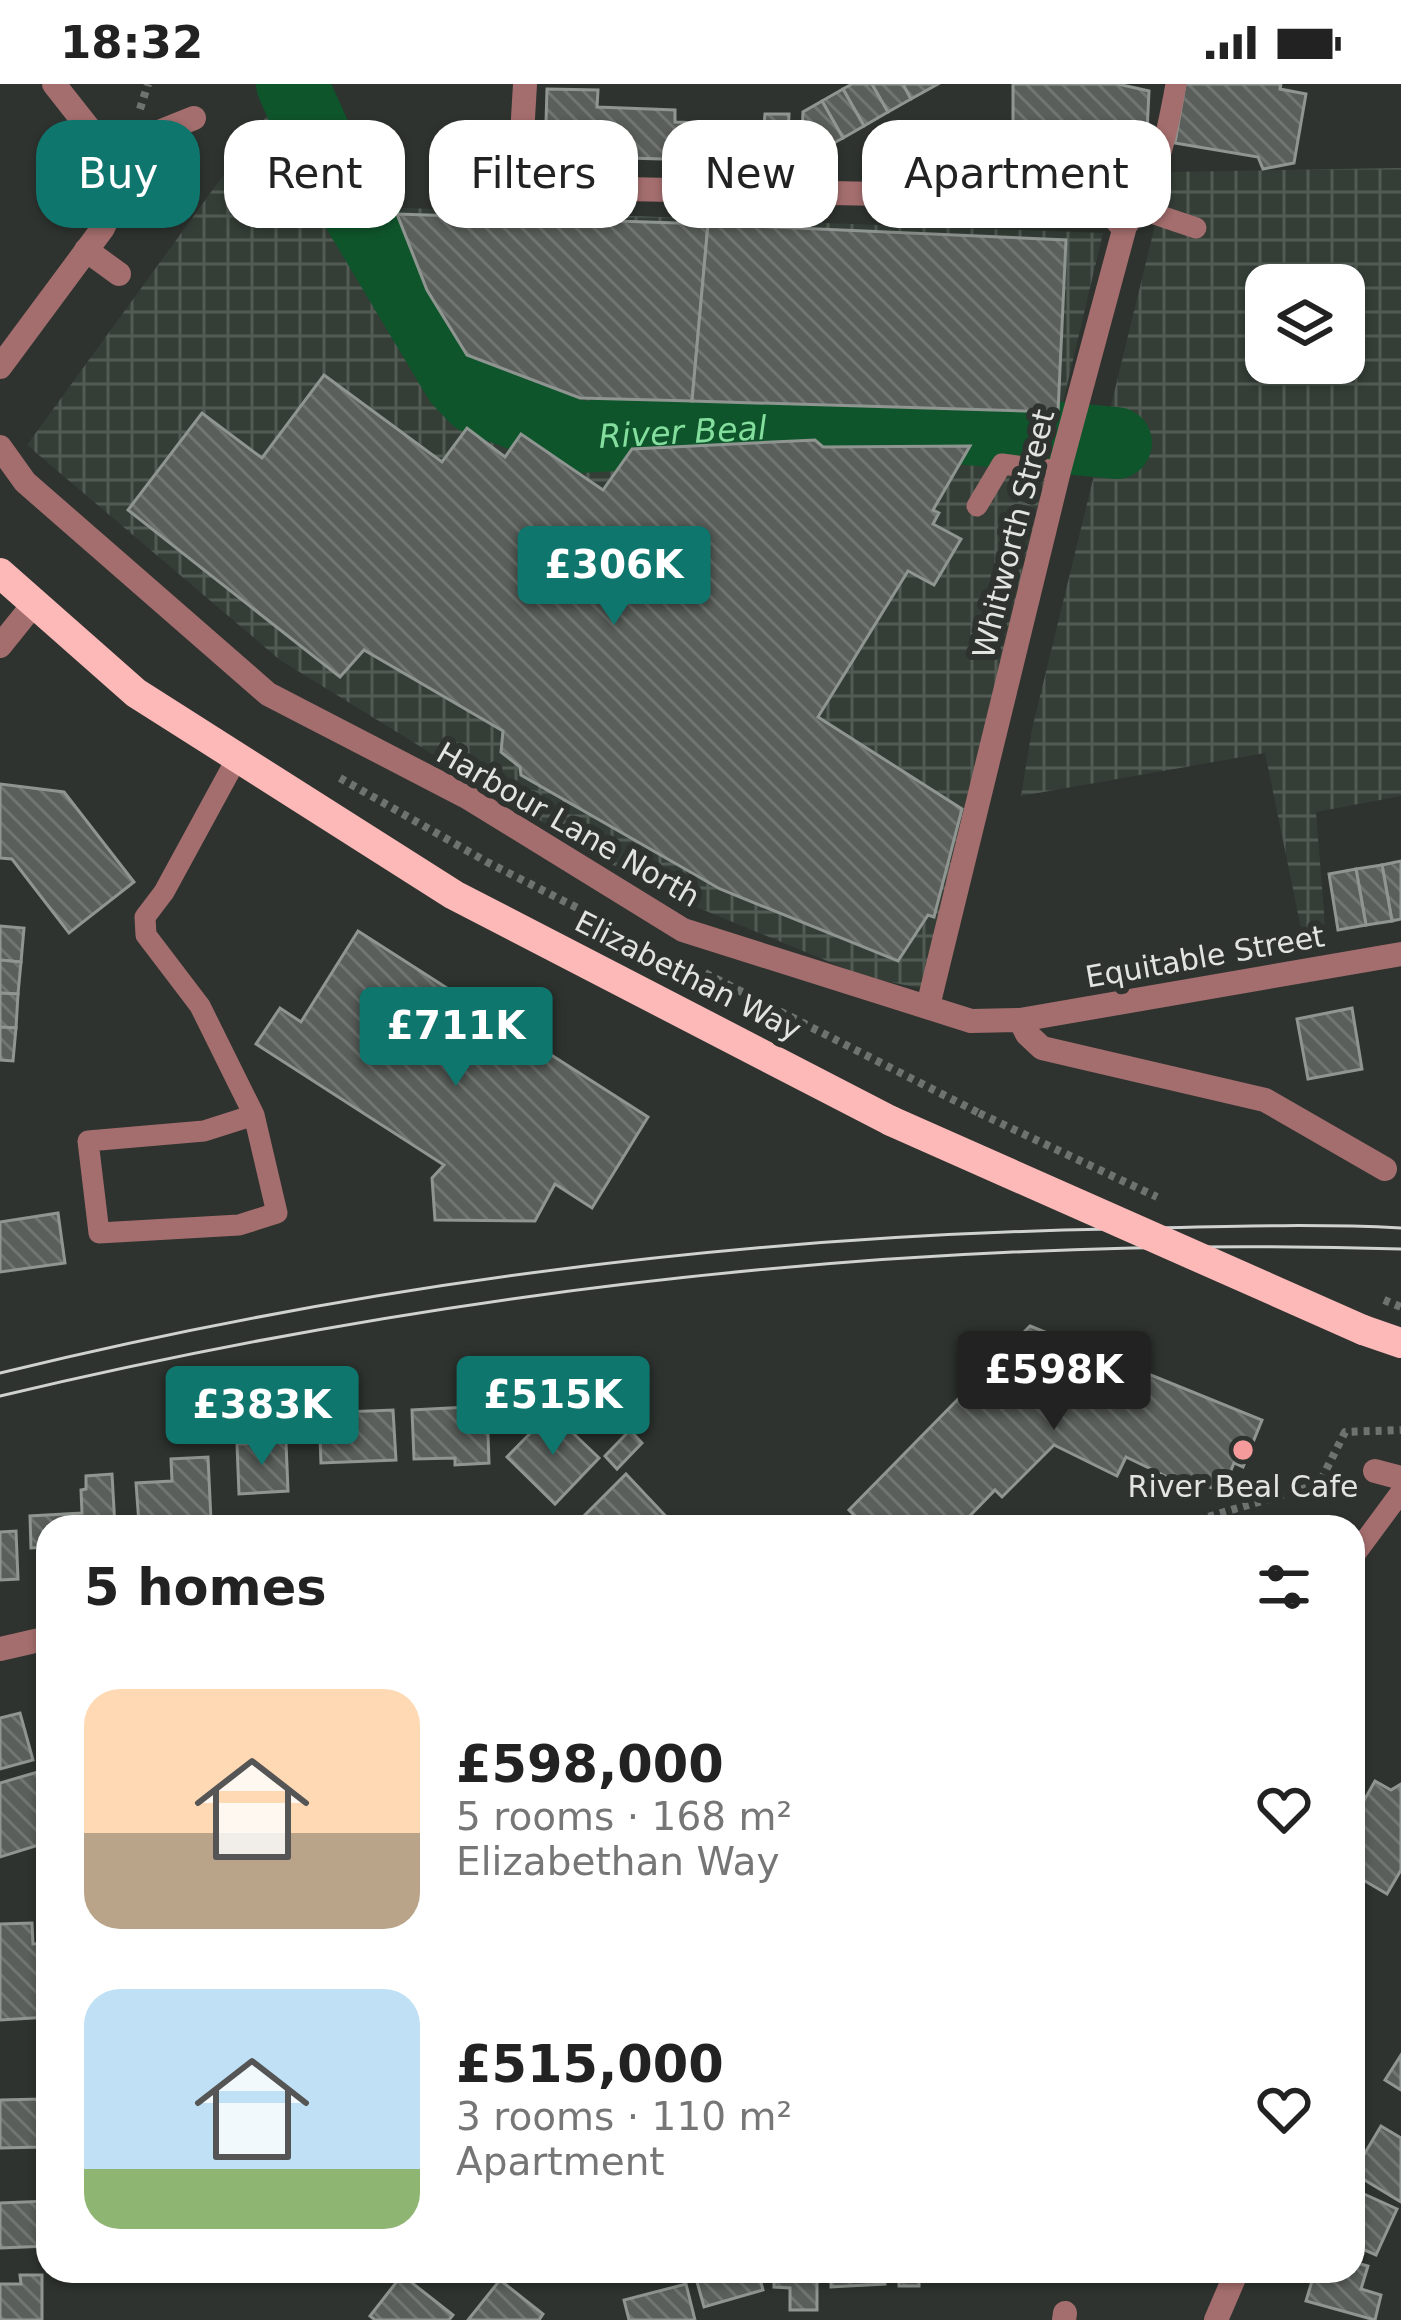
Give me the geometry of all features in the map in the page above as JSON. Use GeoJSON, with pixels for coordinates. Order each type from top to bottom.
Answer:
{"type":"FeatureCollection","features":[{"type":"Feature","properties":{"kind":"main road","name":"Elizabethan Way"},"geometry":{"type":"LineString","coordinates":[[0,573],[136,692],[454,896],[891,1121],[1401,1343]]}},
{"type":"Feature","properties":{"kind":"street"},"geometry":{"type":"LineString","coordinates":[[54,84],[82,120]]}},
{"type":"Feature","properties":{"kind":"street"},"geometry":{"type":"LineString","coordinates":[[525,84],[519,187],[1040,197],[1096,203],[1114,213],[1124,230]]}},
{"type":"Feature","properties":{"kind":"street"},"geometry":{"type":"LineString","coordinates":[[189,120],[194,118]]}},
{"type":"Feature","properties":{"kind":"street"},"geometry":{"type":"LineString","coordinates":[[0,367],[103,228]]}},
{"type":"Feature","properties":{"kind":"street","name":"Whitworth Street"},"geometry":{"type":"LineString","coordinates":[[928,1006],[1124,230]]}},
{"type":"Feature","properties":{"kind":"street"},"geometry":{"type":"LineString","coordinates":[[86,250],[119,274]]}},
{"type":"Feature","properties":{"kind":"street","name":"Harbour Lane North"},"geometry":{"type":"LineString","coordinates":[[0,447],[25,482],[268,694],[467,797],[683,930],[971,1022],[1020,1019]]}},
{"type":"Feature","properties":{"kind":"street"},"geometry":{"type":"LineString","coordinates":[[0,646],[33,605]]}},
{"type":"Feature","properties":{"kind":"street","name":"Equitable Street"},"geometry":{"type":"LineString","coordinates":[[1020,1019],[1401,954]]}},
{"type":"Feature","properties":{"kind":"street"},"geometry":{"type":"LineString","coordinates":[[1020,1019],[1042,1048],[1265,1100],[1385,1169]]}},
{"type":"Feature","properties":{"kind":"street"},"geometry":{"type":"LineString","coordinates":[[1375,1471],[1401,1478]]}},
{"type":"Feature","properties":{"kind":"street"},"geometry":{"type":"LineString","coordinates":[[0,1648],[36,1640]]}},
{"type":"Feature","properties":{"kind":"street"},"geometry":{"type":"LineString","coordinates":[[1216,2320],[1232,2283]]}},
{"type":"Feature","properties":{"kind":"lane","name":"Whitworth Street"},"geometry":{"type":"LineString","coordinates":[[1169,120],[1176,84]]}},
{"type":"Feature","properties":{"kind":"lane"},"geometry":{"type":"LineString","coordinates":[[1171,220],[1196,228]]}},
{"type":"Feature","properties":{"kind":"lane"},"geometry":{"type":"LineString","coordinates":[[977,506],[1002,464],[1061,465]]}},
{"type":"Feature","properties":{"kind":"lane"},"geometry":{"type":"LineString","coordinates":[[237,758],[164,892],[145,917],[146,935],[200,1006],[254,1114],[277,1213],[238,1225],[99,1233],[88,1141],[204,1131],[254,1114]]}},
{"type":"Feature","properties":{"kind":"lane"},"geometry":{"type":"LineString","coordinates":[[1365,1540],[1401,1492]]}},
{"type":"Feature","properties":{"kind":"path"},"geometry":{"type":"LineString","coordinates":[[142,97],[148,84]]}},
{"type":"Feature","properties":{"kind":"path"},"geometry":{"type":"LineString","coordinates":[[1214,1515],[1319,1484],[1345,1432],[1401,1430]]}},
{"type":"Feature","properties":{"kind":"shaded area"},"geometry":{"type":"Polygon","coordinates":[[[273,107],[280,120],[264,120],[273,107]]]}},
{"type":"Feature","properties":{"kind":"shaded area"},"geometry":{"type":"Polygon","coordinates":[[[1401,168],[1401,796],[1316,812],[1326,938],[1303,938],[1265,753],[1021,796],[1032,729],[1154,228],[1171,228],[1171,172],[1401,168]]]}},
{"type":"Feature","properties":{"kind":"shaded area"},"geometry":{"type":"Polygon","coordinates":[[[224,174],[224,228],[405,228],[405,208],[429,209],[429,228],[638,228],[638,216],[662,217],[662,228],[838,228],[838,223],[862,228],[1103,233],[924,989],[866,977],[648,887],[280,660],[27,445],[185,228],[200,228],[200,207],[224,174]]]}},
{"type":"Feature","properties":{"kind":"building"},"geometry":{"type":"Polygon","coordinates":[[[872,84],[888,112],[862,122],[843,89],[872,84]]]}},
{"type":"Feature","properties":{"kind":"building"},"geometry":{"type":"Polygon","coordinates":[[[872,84],[903,84],[911,99],[888,112],[872,84]]]}},
{"type":"Feature","properties":{"kind":"building"},"geometry":{"type":"Polygon","coordinates":[[[903,84],[938,84],[911,99],[903,84]]]}},
{"type":"Feature","properties":{"kind":"building"},"geometry":{"type":"Polygon","coordinates":[[[1013,84],[1118,84],[1149,91],[1148,120],[1013,120],[1013,84]]]}},
{"type":"Feature","properties":{"kind":"building"},"geometry":{"type":"Polygon","coordinates":[[[1185,84],[1281,84],[1280,89],[1306,94],[1294,163],[1263,169],[1258,157],[1175,143],[1185,84]]]}},
{"type":"Feature","properties":{"kind":"building"},"geometry":{"type":"Polygon","coordinates":[[[547,89],[598,90],[597,107],[675,110],[675,120],[662,120],[662,159],[638,158],[638,120],[546,120],[547,89]]]}},
{"type":"Feature","properties":{"kind":"building"},"geometry":{"type":"Polygon","coordinates":[[[843,89],[862,127],[843,138],[838,120],[833,120],[822,101],[843,89]]]}},
{"type":"Feature","properties":{"kind":"building"},"geometry":{"type":"Polygon","coordinates":[[[822,101],[833,120],[803,120],[803,112],[822,101]]]}},
{"type":"Feature","properties":{"kind":"building"},"geometry":{"type":"Polygon","coordinates":[[[765,114],[789,114],[789,120],[764,120],[765,114]]]}},
{"type":"Feature","properties":{"kind":"building"},"geometry":{"type":"Polygon","coordinates":[[[405,214],[429,215],[429,228],[638,228],[638,222],[662,223],[662,228],[708,228],[692,401],[580,398],[467,355],[427,290],[403,228],[405,214]]]}},
{"type":"Feature","properties":{"kind":"building"},"geometry":{"type":"Polygon","coordinates":[[[708,228],[1066,240],[1058,412],[692,401],[708,228]]]}},
{"type":"Feature","properties":{"kind":"building"},"geometry":{"type":"Polygon","coordinates":[[[324,375],[442,462],[467,428],[505,457],[521,434],[603,490],[632,449],[815,440],[823,447],[970,446],[933,510],[939,513],[933,524],[961,539],[934,585],[908,571],[818,717],[962,809],[934,917],[928,915],[898,961],[720,889],[521,775],[520,767],[501,752],[503,731],[364,650],[340,677],[128,510],[202,413],[262,458],[324,375]]]}},
{"type":"Feature","properties":{"kind":"building"},"geometry":{"type":"Polygon","coordinates":[[[0,784],[64,792],[134,882],[69,933],[12,859],[0,858],[0,784]]]}},
{"type":"Feature","properties":{"kind":"building"},"geometry":{"type":"Polygon","coordinates":[[[1401,861],[1401,919],[1392,921],[1382,865],[1401,861]]]}},
{"type":"Feature","properties":{"kind":"building"},"geometry":{"type":"Polygon","coordinates":[[[1382,865],[1392,921],[1366,925],[1356,869],[1382,865]]]}},
{"type":"Feature","properties":{"kind":"building"},"geometry":{"type":"Polygon","coordinates":[[[1356,869],[1366,925],[1338,930],[1329,874],[1356,869]]]}},
{"type":"Feature","properties":{"kind":"building"},"geometry":{"type":"Polygon","coordinates":[[[0,926],[24,928],[21,962],[0,960],[0,926]]]}},
{"type":"Feature","properties":{"kind":"building"},"geometry":{"type":"Polygon","coordinates":[[[358,931],[648,1117],[592,1208],[555,1184],[535,1221],[435,1220],[432,1178],[444,1165],[256,1044],[280,1008],[301,1022],[358,931]]]}},
{"type":"Feature","properties":{"kind":"building"},"geometry":{"type":"Polygon","coordinates":[[[0,960],[21,962],[18,994],[0,993],[0,960]]]}},
{"type":"Feature","properties":{"kind":"building"},"geometry":{"type":"Polygon","coordinates":[[[0,993],[18,994],[16,1028],[0,1027],[0,993]]]}},
{"type":"Feature","properties":{"kind":"building"},"geometry":{"type":"Polygon","coordinates":[[[1352,1008],[1362,1069],[1308,1079],[1297,1019],[1352,1008]]]}},
{"type":"Feature","properties":{"kind":"building"},"geometry":{"type":"Polygon","coordinates":[[[0,1027],[16,1028],[13,1061],[0,1060],[0,1027]]]}},
{"type":"Feature","properties":{"kind":"building"},"geometry":{"type":"Polygon","coordinates":[[[58,1213],[65,1263],[0,1272],[0,1222],[58,1213]]]}},
{"type":"Feature","properties":{"kind":"building"},"geometry":{"type":"Polygon","coordinates":[[[1030,1326],[1262,1420],[1243,1467],[1234,1463],[1222,1492],[1185,1477],[1182,1484],[1126,1457],[1117,1476],[1054,1445],[1002,1497],[995,1490],[971,1515],[854,1515],[849,1510],[1030,1326]]]}},
{"type":"Feature","properties":{"kind":"building"},"geometry":{"type":"Polygon","coordinates":[[[487,1406],[489,1463],[455,1465],[455,1458],[414,1459],[412,1410],[487,1406]]]}},
{"type":"Feature","properties":{"kind":"building"},"geometry":{"type":"Polygon","coordinates":[[[393,1410],[396,1460],[321,1463],[319,1413],[393,1410]]]}},
{"type":"Feature","properties":{"kind":"building"},"geometry":{"type":"Polygon","coordinates":[[[551,1412],[599,1458],[555,1504],[507,1457],[551,1412]]]}},
{"type":"Feature","properties":{"kind":"building"},"geometry":{"type":"Polygon","coordinates":[[[630,1430],[642,1443],[617,1469],[605,1456],[630,1430]]]}},
{"type":"Feature","properties":{"kind":"building"},"geometry":{"type":"Polygon","coordinates":[[[286,1442],[288,1491],[239,1494],[237,1444],[286,1442]]]}},
{"type":"Feature","properties":{"kind":"building"},"geometry":{"type":"Polygon","coordinates":[[[208,1457],[211,1515],[138,1515],[136,1483],[172,1481],[171,1459],[208,1457]]]}},
{"type":"Feature","properties":{"kind":"building"},"geometry":{"type":"Polygon","coordinates":[[[112,1474],[114,1515],[47,1515],[82,1513],[86,1476],[112,1474]]]}},
{"type":"Feature","properties":{"kind":"building"},"geometry":{"type":"Polygon","coordinates":[[[626,1474],[665,1515],[585,1515],[626,1474]]]}},
{"type":"Feature","properties":{"kind":"building"},"geometry":{"type":"Polygon","coordinates":[[[30,1516],[36,1516],[36,1548],[31,1548],[30,1516]]]}},
{"type":"Feature","properties":{"kind":"building"},"geometry":{"type":"Polygon","coordinates":[[[16,1531],[18,1579],[0,1580],[0,1532],[16,1531]]]}},
{"type":"Feature","properties":{"kind":"building"},"geometry":{"type":"Polygon","coordinates":[[[20,1713],[33,1760],[0,1769],[0,1718],[20,1713]]]}},
{"type":"Feature","properties":{"kind":"building"},"geometry":{"type":"Polygon","coordinates":[[[36,1772],[36,1846],[0,1857],[0,1783],[36,1772]]]}},
{"type":"Feature","properties":{"kind":"building"},"geometry":{"type":"Polygon","coordinates":[[[1375,1781],[1391,1790],[1401,1784],[1401,1870],[1387,1894],[1365,1881],[1365,1799],[1375,1781]]]}},
{"type":"Feature","properties":{"kind":"building"},"geometry":{"type":"Polygon","coordinates":[[[32,1923],[36,2018],[0,2020],[0,1924],[32,1923]]]}},
{"type":"Feature","properties":{"kind":"building"},"geometry":{"type":"Polygon","coordinates":[[[1401,2055],[1401,2090],[1385,2080],[1401,2055]]]}},
{"type":"Feature","properties":{"kind":"building"},"geometry":{"type":"Polygon","coordinates":[[[36,2099],[36,2147],[0,2148],[0,2100],[36,2099]]]}},
{"type":"Feature","properties":{"kind":"building"},"geometry":{"type":"Polygon","coordinates":[[[1381,2126],[1401,2138],[1401,2202],[1365,2180],[1365,2153],[1381,2126]]]}},
{"type":"Feature","properties":{"kind":"building"},"geometry":{"type":"Polygon","coordinates":[[[1365,2194],[1397,2209],[1376,2255],[1365,2250],[1365,2194]]]}},
{"type":"Feature","properties":{"kind":"building"},"geometry":{"type":"Polygon","coordinates":[[[36,2202],[36,2246],[0,2248],[0,2203],[36,2202]]]}},
{"type":"Feature","properties":{"kind":"building"},"geometry":{"type":"Polygon","coordinates":[[[20,2275],[36,2275],[36,2283],[42,2283],[42,2320],[0,2320],[0,2284],[21,2284],[20,2275]]]}},
{"type":"Feature","properties":{"kind":"building"},"geometry":{"type":"Polygon","coordinates":[[[396,2283],[412,2283],[453,2315],[449,2320],[375,2320],[370,2316],[396,2283]]]}},
{"type":"Feature","properties":{"kind":"building"},"geometry":{"type":"Polygon","coordinates":[[[498,2283],[543,2314],[539,2320],[468,2320],[498,2283]]]}},
{"type":"Feature","properties":{"kind":"building"},"geometry":{"type":"Polygon","coordinates":[[[697,2283],[761,2283],[763,2290],[704,2307],[697,2283]]]}},
{"type":"Feature","properties":{"kind":"building"},"geometry":{"type":"Polygon","coordinates":[[[774,2283],[817,2283],[817,2310],[790,2310],[790,2288],[774,2287],[774,2283]]]}},
{"type":"Feature","properties":{"kind":"building"},"geometry":{"type":"Polygon","coordinates":[[[831,2283],[885,2283],[885,2284],[831,2287],[831,2283]]]}},
{"type":"Feature","properties":{"kind":"building"},"geometry":{"type":"Polygon","coordinates":[[[1311,2283],[1363,2283],[1361,2289],[1381,2295],[1375,2320],[1306,2301],[1311,2283]]]}},
{"type":"Feature","properties":{"kind":"building"},"geometry":{"type":"Polygon","coordinates":[[[686,2284],[695,2320],[629,2320],[624,2300],[686,2284]]]}},
{"type":"Feature","properties":{"kind":"waterway","name":"River Beal"},"geometry":{"type":"LineString","coordinates":[[292,84],[322,151],[459,380],[476,398],[578,437],[883,421],[1116,443]]}},
{"type":"Feature","properties":{"kind":"tram line"},"geometry":{"type":"LineString","coordinates":[[0,1373],[275,1314],[413,1290],[691,1254],[971,1234],[1256,1226],[1401,1228]]}},
{"type":"Feature","properties":{"kind":"tram line"},"geometry":{"type":"LineString","coordinates":[[0,1396],[346,1325],[696,1276],[1048,1251],[1401,1249]]}},
{"type":"Feature","properties":{"kind":"place","name":"River Beal Cafe"},"geometry":{"type":"Point","coordinates":[1243,1450]}}]}
